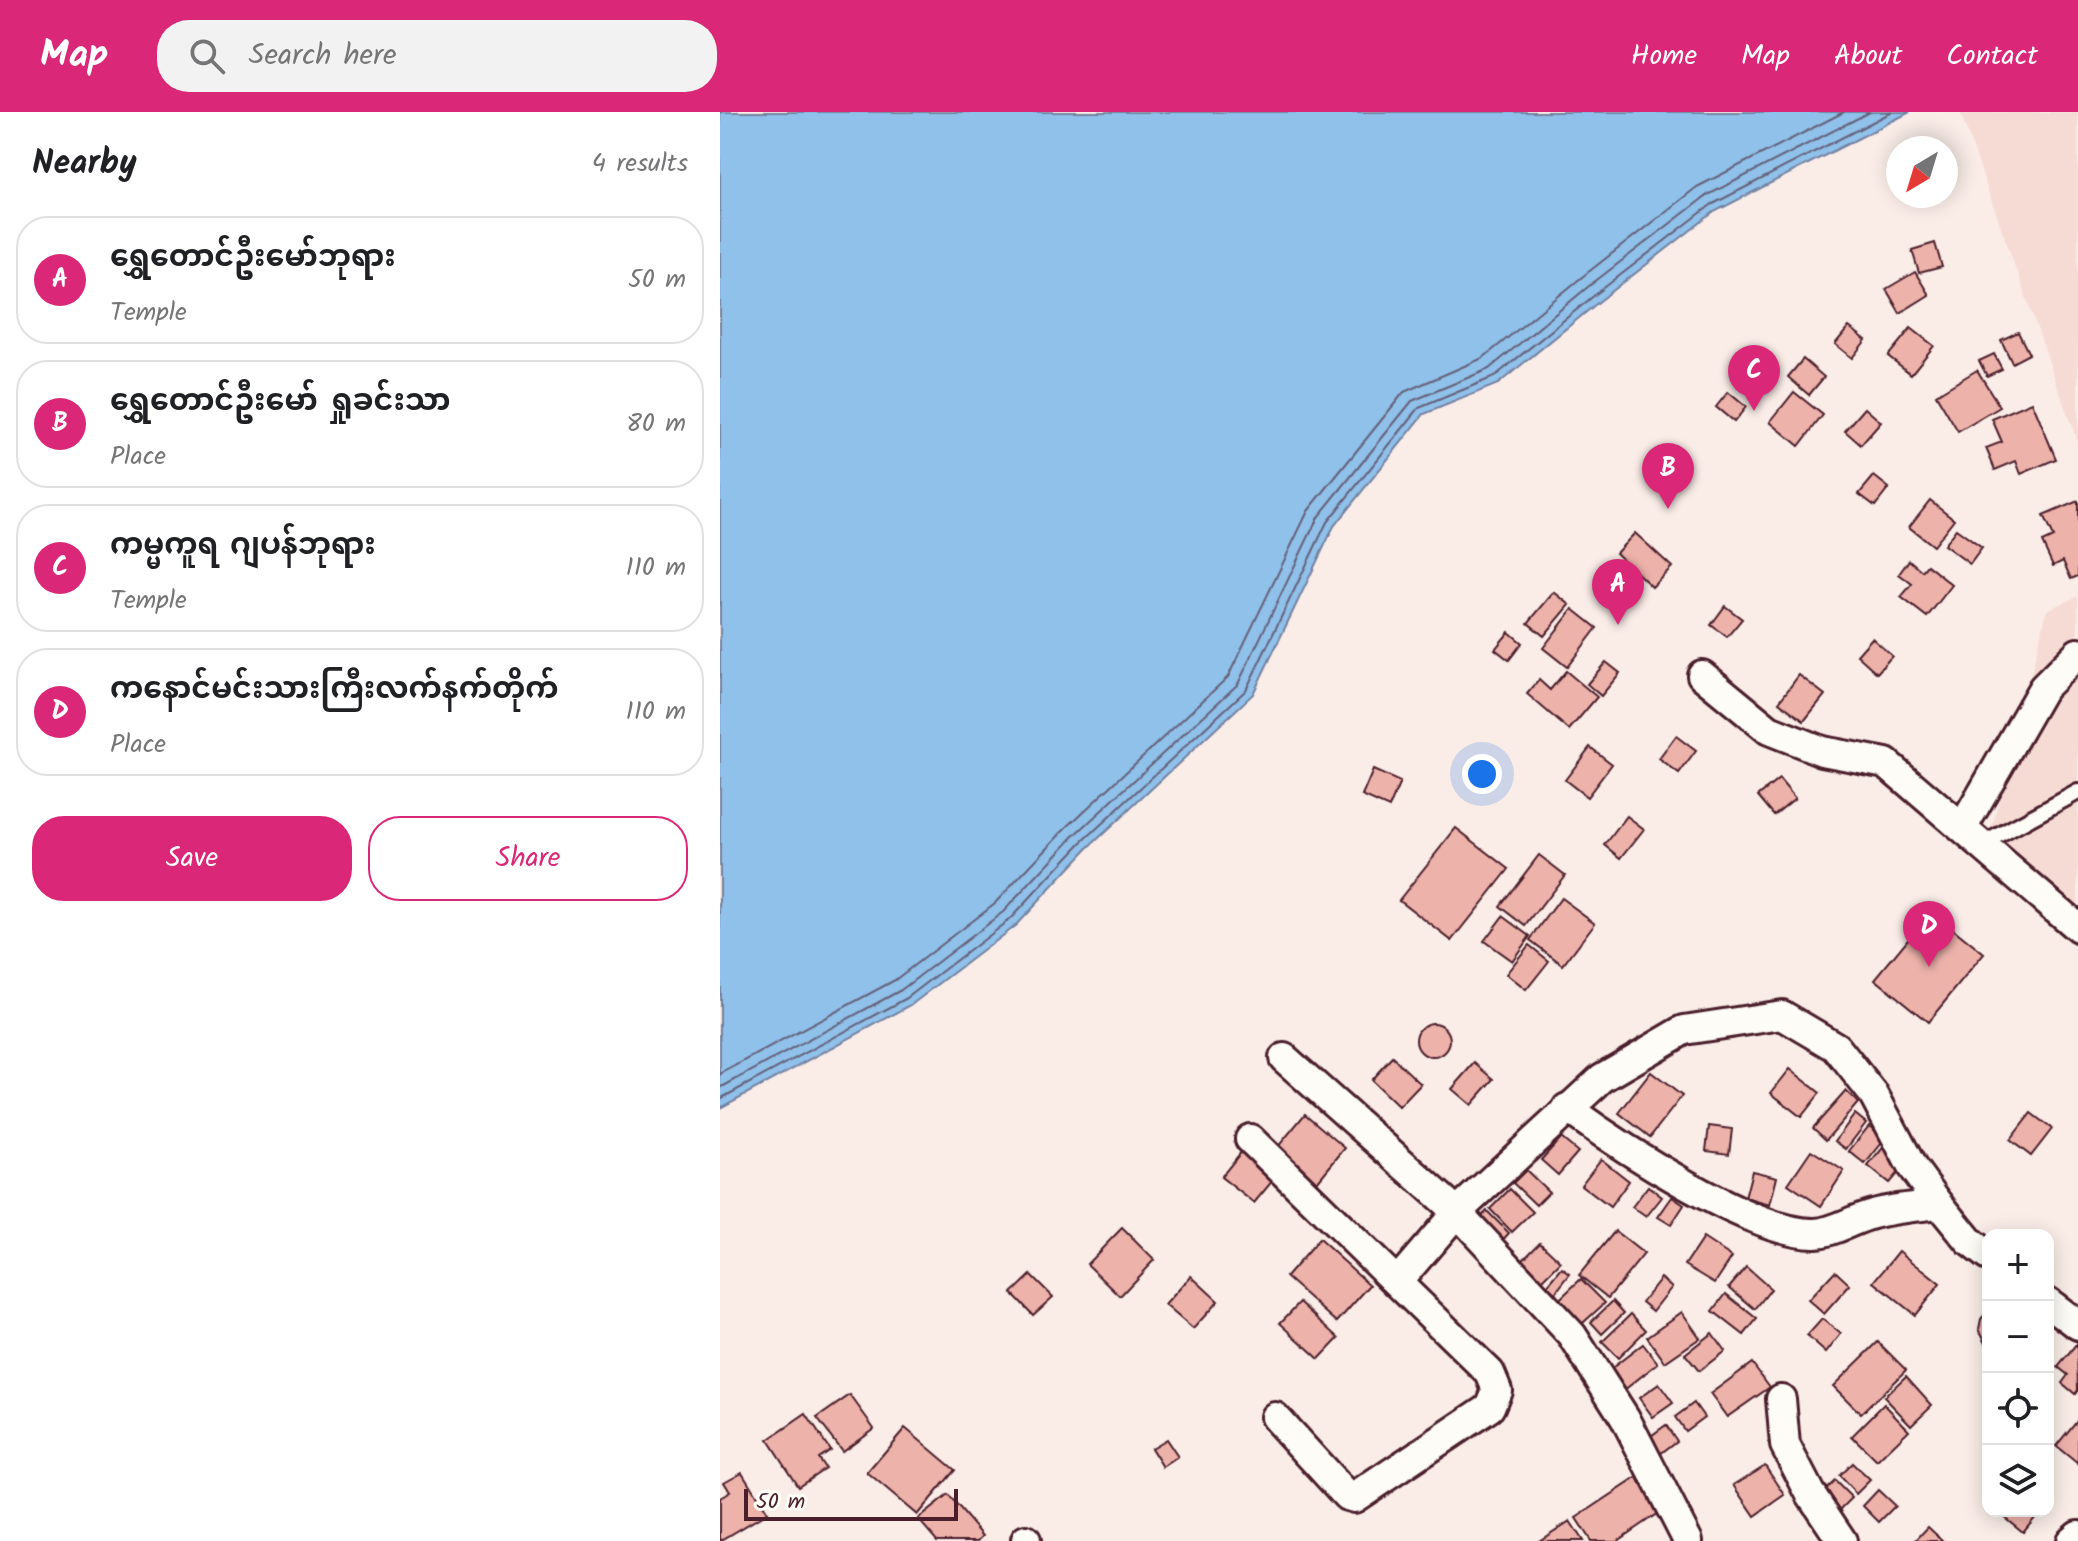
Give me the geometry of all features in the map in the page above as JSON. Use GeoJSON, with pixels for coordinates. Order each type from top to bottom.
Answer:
{"type":"FeatureCollection","features":[{"type":"Feature","properties":{"kind":"street"},"geometry":{"type":"LineString","coordinates":[[1973,835],[2043,688],[2078,653]]}},
{"type":"Feature","properties":{"kind":"street"},"geometry":{"type":"LineString","coordinates":[[1702,675],[1769,730],[1822,751],[1886,763],[2078,928]]}},
{"type":"Feature","properties":{"kind":"street"},"geometry":{"type":"LineString","coordinates":[[1398,1281],[1457,1212],[1602,1078],[1684,1030],[1782,1015],[1836,1047],[1874,1095],[1912,1167],[1970,1242],[1982,1251]]}},
{"type":"Feature","properties":{"kind":"street"},"geometry":{"type":"LineString","coordinates":[[1284,1058],[1457,1212],[1572,1335],[1625,1418],[1688,1541]]}},
{"type":"Feature","properties":{"kind":"street"},"geometry":{"type":"LineString","coordinates":[[1567,1108],[1614,1142],[1683,1182],[1754,1218],[1782,1227],[1811,1233],[1826,1232],[1853,1219],[1876,1213],[1939,1204]]}},
{"type":"Feature","properties":{"kind":"street"},"geometry":{"type":"LineString","coordinates":[[1250,1139],[1490,1373],[1497,1390],[1490,1407],[1354,1498],[1347,1496],[1275,1417]]}},
{"type":"Feature","properties":{"kind":"street"},"geometry":{"type":"LineString","coordinates":[[2054,1307],[2078,1325]]}},
{"type":"Feature","properties":{"kind":"street"},"geometry":{"type":"LineString","coordinates":[[1781,1399],[1785,1445],[1810,1493],[1842,1541]]}},
{"type":"Feature","properties":{"kind":"street"},"geometry":{"type":"LineString","coordinates":[[2071,1541],[2078,1535]]}},
{"type":"Feature","properties":{"kind":"lane"},"geometry":{"type":"LineString","coordinates":[[1973,835],[2078,792]]}},
{"type":"Feature","properties":{"kind":"shaded area"},"geometry":{"type":"Polygon","coordinates":[[[1960,112],[2078,112],[2078,444],[1960,112]]]}},
{"type":"Feature","properties":{"kind":"shaded area"},"geometry":{"type":"Polygon","coordinates":[[[2078,596],[2078,907],[1990,835],[2047,610],[2078,596]]]}},
{"type":"Feature","properties":{"kind":"water"},"geometry":{"type":"Polygon","coordinates":[[[720,112],[1910,112],[1714,212],[1498,384],[1424,414],[1334,526],[1253,694],[1087,849],[1016,925],[911,1005],[720,1108],[720,112]]]}},
{"type":"Feature","properties":{"kind":"building"},"geometry":{"type":"Polygon","coordinates":[[[1935,243],[1942,267],[1919,273],[1912,250],[1935,243]]]}},
{"type":"Feature","properties":{"kind":"building"},"geometry":{"type":"Polygon","coordinates":[[[1915,272],[1929,295],[1900,313],[1886,289],[1915,272]]]}},
{"type":"Feature","properties":{"kind":"building"},"geometry":{"type":"Polygon","coordinates":[[[1849,327],[1866,340],[1852,358],[1835,344],[1849,327]]]}},
{"type":"Feature","properties":{"kind":"building"},"geometry":{"type":"Polygon","coordinates":[[[1911,328],[1934,346],[1911,374],[1888,356],[1911,328]]]}},
{"type":"Feature","properties":{"kind":"building"},"geometry":{"type":"Polygon","coordinates":[[[2018,332],[2029,354],[2012,363],[2001,340],[2018,332]]]}},
{"type":"Feature","properties":{"kind":"building"},"geometry":{"type":"Polygon","coordinates":[[[1994,354],[2002,369],[1987,376],[1979,361],[1994,354]]]}},
{"type":"Feature","properties":{"kind":"building"},"geometry":{"type":"Polygon","coordinates":[[[1803,359],[1824,377],[1809,395],[1788,377],[1803,359]]]}},
{"type":"Feature","properties":{"kind":"building"},"geometry":{"type":"Polygon","coordinates":[[[1977,370],[2000,407],[1958,432],[1936,395],[1977,370]]]}},
{"type":"Feature","properties":{"kind":"building"},"geometry":{"type":"Polygon","coordinates":[[[1728,392],[1746,407],[1734,422],[1716,407],[1728,392]]]}},
{"type":"Feature","properties":{"kind":"building"},"geometry":{"type":"Polygon","coordinates":[[[1794,392],[1823,415],[1799,446],[1770,422],[1794,392]]]}},
{"type":"Feature","properties":{"kind":"building"},"geometry":{"type":"Polygon","coordinates":[[[2032,402],[2056,459],[2021,474],[2016,461],[1995,470],[1986,448],[2002,442],[1992,419],[2032,402]]]}},
{"type":"Feature","properties":{"kind":"building"},"geometry":{"type":"Polygon","coordinates":[[[1865,408],[1881,422],[1861,445],[1845,431],[1865,408]]]}},
{"type":"Feature","properties":{"kind":"building"},"geometry":{"type":"Polygon","coordinates":[[[1874,476],[1889,488],[1875,506],[1859,494],[1874,476]]]}},
{"type":"Feature","properties":{"kind":"building"},"geometry":{"type":"Polygon","coordinates":[[[1930,500],[1954,519],[1933,546],[1909,527],[1930,500]]]}},
{"type":"Feature","properties":{"kind":"building"},"geometry":{"type":"Polygon","coordinates":[[[2078,501],[2078,576],[2071,579],[2063,561],[2053,566],[2042,542],[2053,537],[2043,516],[2078,501]]]}},
{"type":"Feature","properties":{"kind":"building"},"geometry":{"type":"Polygon","coordinates":[[[1956,529],[1982,548],[1970,564],[1944,545],[1956,529]]]}},
{"type":"Feature","properties":{"kind":"building"},"geometry":{"type":"Polygon","coordinates":[[[1635,533],[1672,567],[1652,587],[1616,553],[1635,533]]]}},
{"type":"Feature","properties":{"kind":"building"},"geometry":{"type":"Polygon","coordinates":[[[1909,560],[1922,571],[1927,565],[1952,585],[1927,617],[1901,597],[1912,584],[1899,574],[1909,560]]]}},
{"type":"Feature","properties":{"kind":"building"},"geometry":{"type":"Polygon","coordinates":[[[1554,592],[1570,605],[1544,636],[1528,623],[1554,592]]]}},
{"type":"Feature","properties":{"kind":"building"},"geometry":{"type":"Polygon","coordinates":[[[1725,606],[1742,619],[1727,637],[1711,625],[1725,606]]]}},
{"type":"Feature","properties":{"kind":"building"},"geometry":{"type":"Polygon","coordinates":[[[1573,609],[1597,628],[1567,667],[1543,648],[1573,609]]]}},
{"type":"Feature","properties":{"kind":"building"},"geometry":{"type":"Polygon","coordinates":[[[1509,632],[1522,643],[1509,660],[1495,649],[1509,632]]]}},
{"type":"Feature","properties":{"kind":"building"},"geometry":{"type":"Polygon","coordinates":[[[1872,638],[1892,656],[1877,673],[1857,655],[1872,638]]]}},
{"type":"Feature","properties":{"kind":"building"},"geometry":{"type":"Polygon","coordinates":[[[1606,662],[1620,673],[1601,696],[1587,684],[1606,662]]]}},
{"type":"Feature","properties":{"kind":"building"},"geometry":{"type":"Polygon","coordinates":[[[1566,671],[1597,697],[1569,730],[1527,694],[1539,680],[1550,690],[1566,671]]]}},
{"type":"Feature","properties":{"kind":"building"},"geometry":{"type":"Polygon","coordinates":[[[1799,675],[1825,695],[1804,721],[1779,702],[1799,675]]]}},
{"type":"Feature","properties":{"kind":"building"},"geometry":{"type":"Polygon","coordinates":[[[1676,736],[1696,751],[1679,774],[1659,759],[1676,736]]]}},
{"type":"Feature","properties":{"kind":"building"},"geometry":{"type":"Polygon","coordinates":[[[1590,747],[1612,764],[1587,797],[1565,780],[1590,747]]]}},
{"type":"Feature","properties":{"kind":"building"},"geometry":{"type":"Polygon","coordinates":[[[1373,770],[1400,782],[1389,808],[1362,796],[1373,770]]]}},
{"type":"Feature","properties":{"kind":"building"},"geometry":{"type":"Polygon","coordinates":[[[1779,779],[1795,798],[1774,815],[1758,796],[1779,779]]]}},
{"type":"Feature","properties":{"kind":"building"},"geometry":{"type":"Polygon","coordinates":[[[1627,816],[1644,829],[1621,858],[1605,845],[1627,816]]]}},
{"type":"Feature","properties":{"kind":"building"},"geometry":{"type":"Polygon","coordinates":[[[1456,828],[1509,869],[1452,941],[1399,900],[1456,828]]]}},
{"type":"Feature","properties":{"kind":"building"},"geometry":{"type":"Polygon","coordinates":[[[1539,855],[1565,875],[1526,926],[1500,906],[1539,855]]]}},
{"type":"Feature","properties":{"kind":"building"},"geometry":{"type":"Polygon","coordinates":[[[1561,898],[1595,923],[1563,965],[1530,940],[1561,898]]]}},
{"type":"Feature","properties":{"kind":"building"},"geometry":{"type":"Polygon","coordinates":[[[1931,911],[1984,954],[1928,1022],[1875,979],[1931,911]]]}},
{"type":"Feature","properties":{"kind":"building"},"geometry":{"type":"Polygon","coordinates":[[[1503,916],[1530,936],[1512,961],[1484,941],[1503,916]]]}},
{"type":"Feature","properties":{"kind":"building"},"geometry":{"type":"Polygon","coordinates":[[[1529,945],[1549,961],[1526,990],[1506,974],[1529,945]]]}},
{"type":"Feature","properties":{"kind":"building"},"geometry":{"type":"Polygon","coordinates":[[[1433,1023],[1445,1028],[1450,1040],[1445,1052],[1433,1057],[1421,1052],[1416,1040],[1421,1028],[1433,1023]]]}},
{"type":"Feature","properties":{"kind":"building"},"geometry":{"type":"Polygon","coordinates":[[[1392,1057],[1421,1084],[1399,1107],[1371,1080],[1392,1057]]]}},
{"type":"Feature","properties":{"kind":"building"},"geometry":{"type":"Polygon","coordinates":[[[1475,1063],[1494,1079],[1471,1105],[1452,1089],[1475,1063]]]}},
{"type":"Feature","properties":{"kind":"building"},"geometry":{"type":"Polygon","coordinates":[[[1790,1069],[1820,1093],[1801,1117],[1771,1093],[1790,1069]]]}},
{"type":"Feature","properties":{"kind":"building"},"geometry":{"type":"Polygon","coordinates":[[[1651,1072],[1682,1096],[1650,1137],[1619,1113],[1651,1072]]]}},
{"type":"Feature","properties":{"kind":"building"},"geometry":{"type":"Polygon","coordinates":[[[1846,1091],[1858,1103],[1826,1140],[1813,1128],[1846,1091]]]}},
{"type":"Feature","properties":{"kind":"building"},"geometry":{"type":"Polygon","coordinates":[[[2031,1113],[2052,1129],[2031,1156],[2010,1140],[2031,1113]]]}},
{"type":"Feature","properties":{"kind":"building"},"geometry":{"type":"Polygon","coordinates":[[[1305,1114],[1345,1148],[1317,1182],[1276,1149],[1305,1114]]]}},
{"type":"Feature","properties":{"kind":"building"},"geometry":{"type":"Polygon","coordinates":[[[1855,1114],[1866,1123],[1846,1149],[1835,1141],[1855,1114]]]}},
{"type":"Feature","properties":{"kind":"building"},"geometry":{"type":"Polygon","coordinates":[[[1709,1126],[1732,1129],[1729,1154],[1706,1151],[1709,1126]]]}},
{"type":"Feature","properties":{"kind":"building"},"geometry":{"type":"Polygon","coordinates":[[[1869,1126],[1885,1139],[1865,1164],[1849,1151],[1869,1126]]]}},
{"type":"Feature","properties":{"kind":"building"},"geometry":{"type":"Polygon","coordinates":[[[1561,1138],[1578,1152],[1558,1175],[1541,1160],[1561,1138]]]}},
{"type":"Feature","properties":{"kind":"building"},"geometry":{"type":"Polygon","coordinates":[[[1886,1144],[1907,1162],[1889,1183],[1868,1166],[1886,1144]]]}},
{"type":"Feature","properties":{"kind":"building"},"geometry":{"type":"Polygon","coordinates":[[[1246,1146],[1279,1173],[1254,1203],[1221,1177],[1246,1146]]]}},
{"type":"Feature","properties":{"kind":"building"},"geometry":{"type":"Polygon","coordinates":[[[1811,1150],[1844,1171],[1821,1206],[1788,1184],[1811,1150]]]}},
{"type":"Feature","properties":{"kind":"building"},"geometry":{"type":"Polygon","coordinates":[[[1601,1159],[1629,1181],[1610,1207],[1581,1185],[1601,1159]]]}},
{"type":"Feature","properties":{"kind":"building"},"geometry":{"type":"Polygon","coordinates":[[[1526,1170],[1549,1192],[1536,1205],[1513,1183],[1526,1170]]]}},
{"type":"Feature","properties":{"kind":"building"},"geometry":{"type":"Polygon","coordinates":[[[1752,1171],[1777,1177],[1770,1205],[1745,1198],[1752,1171]]]}},
{"type":"Feature","properties":{"kind":"building"},"geometry":{"type":"Polygon","coordinates":[[[1648,1186],[1662,1197],[1646,1217],[1632,1207],[1648,1186]]]}},
{"type":"Feature","properties":{"kind":"building"},"geometry":{"type":"Polygon","coordinates":[[[1510,1189],[1533,1212],[1512,1232],[1490,1209],[1510,1189]]]}},
{"type":"Feature","properties":{"kind":"building"},"geometry":{"type":"Polygon","coordinates":[[[1672,1197],[1684,1205],[1671,1225],[1658,1217],[1672,1197]]]}},
{"type":"Feature","properties":{"kind":"building"},"geometry":{"type":"Polygon","coordinates":[[[1487,1211],[1509,1233],[1501,1242],[1478,1220],[1487,1211]]]}},
{"type":"Feature","properties":{"kind":"building"},"geometry":{"type":"Polygon","coordinates":[[[1122,1228],[1154,1260],[1120,1296],[1087,1264],[1122,1228]]]}},
{"type":"Feature","properties":{"kind":"building"},"geometry":{"type":"Polygon","coordinates":[[[1615,1231],[1644,1254],[1608,1298],[1579,1275],[1615,1231]]]}},
{"type":"Feature","properties":{"kind":"building"},"geometry":{"type":"Polygon","coordinates":[[[1703,1238],[1732,1257],[1715,1283],[1685,1265],[1703,1238]]]}},
{"type":"Feature","properties":{"kind":"building"},"geometry":{"type":"Polygon","coordinates":[[[1319,1239],[1370,1285],[1337,1322],[1286,1277],[1319,1239]]]}},
{"type":"Feature","properties":{"kind":"building"},"geometry":{"type":"Polygon","coordinates":[[[1540,1242],[1561,1262],[1539,1284],[1519,1263],[1540,1242]]]}},
{"type":"Feature","properties":{"kind":"building"},"geometry":{"type":"Polygon","coordinates":[[[1899,1251],[1940,1284],[1915,1315],[1874,1282],[1899,1251]]]}},
{"type":"Feature","properties":{"kind":"building"},"geometry":{"type":"Polygon","coordinates":[[[1746,1267],[1771,1289],[1755,1309],[1729,1287],[1746,1267]]]}},
{"type":"Feature","properties":{"kind":"building"},"geometry":{"type":"Polygon","coordinates":[[[1562,1268],[1570,1274],[1555,1293],[1547,1286],[1562,1268]]]}},
{"type":"Feature","properties":{"kind":"building"},"geometry":{"type":"Polygon","coordinates":[[[1835,1271],[1850,1285],[1824,1314],[1808,1300],[1835,1271]]]}},
{"type":"Feature","properties":{"kind":"building"},"geometry":{"type":"Polygon","coordinates":[[[1031,1275],[1053,1297],[1033,1315],[1012,1293],[1031,1275]]]}},
{"type":"Feature","properties":{"kind":"building"},"geometry":{"type":"Polygon","coordinates":[[[1191,1276],[1218,1301],[1193,1329],[1165,1305],[1191,1276]]]}},
{"type":"Feature","properties":{"kind":"building"},"geometry":{"type":"Polygon","coordinates":[[[1661,1278],[1672,1287],[1653,1311],[1642,1302],[1661,1278]]]}},
{"type":"Feature","properties":{"kind":"building"},"geometry":{"type":"Polygon","coordinates":[[[1581,1279],[1605,1303],[1574,1331],[1551,1307],[1581,1279]]]}},
{"type":"Feature","properties":{"kind":"building"},"geometry":{"type":"Polygon","coordinates":[[[1726,1294],[1757,1319],[1744,1335],[1713,1311],[1726,1294]]]}},
{"type":"Feature","properties":{"kind":"building"},"geometry":{"type":"Polygon","coordinates":[[[1613,1301],[1624,1313],[1602,1334],[1591,1322],[1613,1301]]]}},
{"type":"Feature","properties":{"kind":"building"},"geometry":{"type":"Polygon","coordinates":[[[1300,1302],[1339,1338],[1319,1359],[1280,1323],[1300,1302]]]}},
{"type":"Feature","properties":{"kind":"building"},"geometry":{"type":"Polygon","coordinates":[[[1682,1312],[1700,1338],[1665,1362],[1647,1337],[1682,1312]]]}},
{"type":"Feature","properties":{"kind":"building"},"geometry":{"type":"Polygon","coordinates":[[[1631,1314],[1646,1330],[1618,1358],[1602,1342],[1631,1314]]]}},
{"type":"Feature","properties":{"kind":"building"},"geometry":{"type":"Polygon","coordinates":[[[1822,1319],[1841,1334],[1826,1353],[1807,1336],[1822,1319]]]}},
{"type":"Feature","properties":{"kind":"building"},"geometry":{"type":"Polygon","coordinates":[[[1712,1333],[1725,1351],[1699,1371],[1685,1354],[1712,1333]]]}},
{"type":"Feature","properties":{"kind":"building"},"geometry":{"type":"Polygon","coordinates":[[[1878,1342],[1906,1370],[1861,1414],[1833,1386],[1878,1342]]]}},
{"type":"Feature","properties":{"kind":"building"},"geometry":{"type":"Polygon","coordinates":[[[1643,1344],[1658,1363],[1623,1391],[1608,1371],[1643,1344]]]}},
{"type":"Feature","properties":{"kind":"building"},"geometry":{"type":"Polygon","coordinates":[[[2077,1344],[2078,1390],[2075,1394],[2062,1383],[2068,1375],[2058,1367],[2077,1344]]]}},
{"type":"Feature","properties":{"kind":"building"},"geometry":{"type":"Polygon","coordinates":[[[1752,1363],[1770,1387],[1727,1417],[1710,1394],[1752,1363]]]}},
{"type":"Feature","properties":{"kind":"building"},"geometry":{"type":"Polygon","coordinates":[[[1906,1376],[1932,1405],[1911,1425],[1884,1397],[1906,1376]]]}},
{"type":"Feature","properties":{"kind":"building"},"geometry":{"type":"Polygon","coordinates":[[[1659,1384],[1673,1403],[1653,1417],[1639,1398],[1659,1384]]]}},
{"type":"Feature","properties":{"kind":"building"},"geometry":{"type":"Polygon","coordinates":[[[850,1395],[874,1428],[842,1451],[817,1418],[850,1395]]]}},
{"type":"Feature","properties":{"kind":"building"},"geometry":{"type":"Polygon","coordinates":[[[1694,1403],[1704,1417],[1685,1431],[1675,1417],[1694,1403]]]}},
{"type":"Feature","properties":{"kind":"building"},"geometry":{"type":"Polygon","coordinates":[[[1884,1404],[1909,1430],[1877,1461],[1852,1436],[1884,1404]]]}},
{"type":"Feature","properties":{"kind":"building"},"geometry":{"type":"Polygon","coordinates":[[[806,1414],[830,1450],[818,1458],[825,1468],[798,1486],[768,1440],[806,1414]]]}},
{"type":"Feature","properties":{"kind":"building"},"geometry":{"type":"Polygon","coordinates":[[[2078,1419],[2078,1464],[2056,1446],[2078,1419]]]}},
{"type":"Feature","properties":{"kind":"building"},"geometry":{"type":"Polygon","coordinates":[[[1666,1425],[1677,1441],[1656,1457],[1644,1441],[1666,1425]]]}},
{"type":"Feature","properties":{"kind":"building"},"geometry":{"type":"Polygon","coordinates":[[[905,1428],[955,1470],[917,1515],[867,1473],[905,1428]]]}},
{"type":"Feature","properties":{"kind":"building"},"geometry":{"type":"Polygon","coordinates":[[[1166,1439],[1178,1457],[1163,1467],[1151,1448],[1166,1439]]]}},
{"type":"Feature","properties":{"kind":"building"},"geometry":{"type":"Polygon","coordinates":[[[1852,1463],[1870,1480],[1856,1494],[1839,1476],[1852,1463]]]}},
{"type":"Feature","properties":{"kind":"building"},"geometry":{"type":"Polygon","coordinates":[[[1765,1465],[1785,1495],[1755,1516],[1734,1485],[1765,1465]]]}},
{"type":"Feature","properties":{"kind":"building"},"geometry":{"type":"Polygon","coordinates":[[[742,1472],[767,1513],[720,1541],[720,1498],[730,1492],[724,1482],[742,1472]]]}},
{"type":"Feature","properties":{"kind":"building"},"geometry":{"type":"Polygon","coordinates":[[[1638,1477],[1661,1511],[1617,1541],[1591,1541],[1576,1518],[1638,1477]]]}},
{"type":"Feature","properties":{"kind":"building"},"geometry":{"type":"Polygon","coordinates":[[[1835,1481],[1852,1498],[1837,1513],[1820,1495],[1835,1481]]]}},
{"type":"Feature","properties":{"kind":"building"},"geometry":{"type":"Polygon","coordinates":[[[1878,1490],[1895,1506],[1879,1522],[1863,1506],[1878,1490]]]}},
{"type":"Feature","properties":{"kind":"building"},"geometry":{"type":"Polygon","coordinates":[[[948,1495],[983,1536],[978,1541],[937,1541],[918,1519],[948,1495]]]}},
{"type":"Feature","properties":{"kind":"building"},"geometry":{"type":"Polygon","coordinates":[[[2004,1517],[2035,1517],[2023,1532],[2004,1517]]]}},
{"type":"Feature","properties":{"kind":"building"},"geometry":{"type":"Polygon","coordinates":[[[1570,1521],[1583,1541],[1539,1541],[1570,1521]]]}},
{"type":"Feature","properties":{"kind":"building"},"geometry":{"type":"Polygon","coordinates":[[[1928,1527],[1943,1541],[1915,1541],[1928,1527]]]}},
{"type":"Feature","properties":{"kind":"place","name":"ကမ္မကူရ ဂျပန်ဘုရား"},"geometry":{"type":"Point","coordinates":[1754,411]}},
{"type":"Feature","properties":{"kind":"place","name":"ရွှေတောင်ဦးမော် ရှုခင်းသာ"},"geometry":{"type":"Point","coordinates":[1668,509]}},
{"type":"Feature","properties":{"kind":"place","name":"ရွှေတောင်ဦးမော်ဘုရား"},"geometry":{"type":"Point","coordinates":[1618,625]}},
{"type":"Feature","properties":{"kind":"place","name":"ကနောင်မင်းသားကြီးလက်နက်တိုက်"},"geometry":{"type":"Point","coordinates":[1929,967]}}]}
